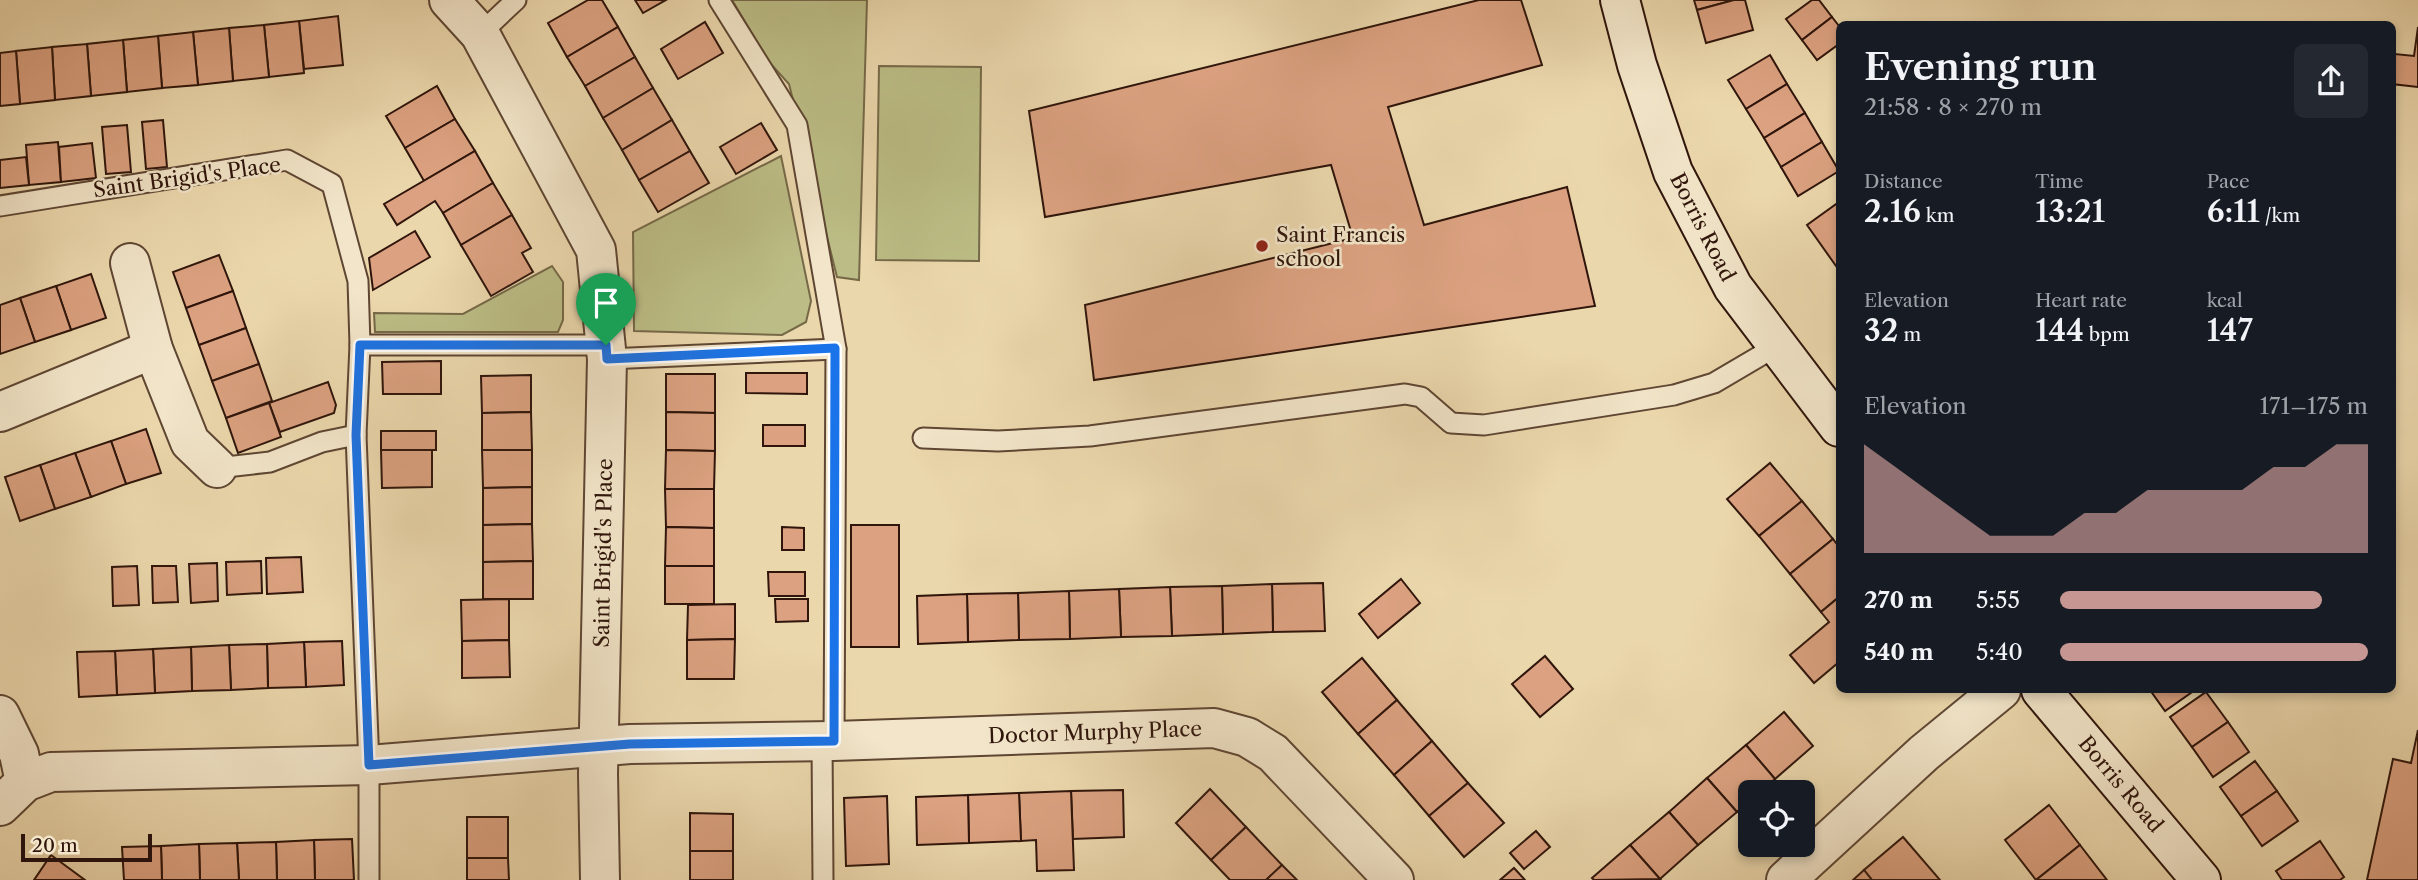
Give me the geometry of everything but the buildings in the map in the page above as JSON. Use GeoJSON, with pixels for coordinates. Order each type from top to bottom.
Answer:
{"type":"FeatureCollection","features":[{"type":"Feature","properties":{"kind":"street","name":"Saint Brigid's Place"},"geometry":{"type":"LineString","coordinates":[[449,0],[480,34],[596,250],[607,352],[598,747],[600,880]]}},
{"type":"Feature","properties":{"kind":"street","name":"Borris Road"},"geometry":{"type":"LineString","coordinates":[[1620,0],[1637,65],[1673,172],[1733,287],[1836,423]]}},
{"type":"Feature","properties":{"kind":"street"},"geometry":{"type":"LineString","coordinates":[[130,263],[153,349],[190,442],[217,468]]}},
{"type":"Feature","properties":{"kind":"street"},"geometry":{"type":"LineString","coordinates":[[0,412],[153,349]]}},
{"type":"Feature","properties":{"kind":"street"},"geometry":{"type":"LineString","coordinates":[[1786,880],[1924,753],[1997,693]]}},
{"type":"Feature","properties":{"kind":"street","name":"Borris Road"},"geometry":{"type":"LineString","coordinates":[[2044,693],[2201,880]]}},
{"type":"Feature","properties":{"kind":"street"},"geometry":{"type":"LineString","coordinates":[[0,715],[19,754],[12,794]]}},
{"type":"Feature","properties":{"kind":"street","name":"Doctor Murphy Place"},"geometry":{"type":"LineString","coordinates":[[840,740],[1214,728],[1247,737],[1273,752],[1394,880]]}},
{"type":"Feature","properties":{"kind":"street"},"geometry":{"type":"LineString","coordinates":[[12,794],[51,772],[369,765],[630,744],[840,740]]}},
{"type":"Feature","properties":{"kind":"lane"},"geometry":{"type":"LineString","coordinates":[[480,34],[516,0]]}},
{"type":"Feature","properties":{"kind":"lane"},"geometry":{"type":"LineString","coordinates":[[719,0],[797,125],[835,348],[840,740],[823,880]]}},
{"type":"Feature","properties":{"kind":"lane","name":"Saint Brigid's Place"},"geometry":{"type":"LineString","coordinates":[[0,206],[287,160],[332,184],[358,281],[360,345],[356,435],[369,765],[369,880]]}},
{"type":"Feature","properties":{"kind":"lane"},"geometry":{"type":"LineString","coordinates":[[360,345],[607,352],[835,348]]}},
{"type":"Feature","properties":{"kind":"lane"},"geometry":{"type":"LineString","coordinates":[[923,438],[998,441],[1090,436],[1405,394],[1421,397],[1451,423],[1484,425],[1674,396],[1714,383],[1777,346]]}},
{"type":"Feature","properties":{"kind":"lane"},"geometry":{"type":"LineString","coordinates":[[217,468],[270,462],[322,442],[356,435]]}},
{"type":"Feature","properties":{"kind":"green space"},"geometry":{"type":"Polygon","coordinates":[[[732,0],[867,0],[859,280],[837,277],[789,84],[769,62],[732,0]]]}},
{"type":"Feature","properties":{"kind":"green space"},"geometry":{"type":"Polygon","coordinates":[[[879,66],[981,67],[979,261],[876,260],[879,66]]]}},
{"type":"Feature","properties":{"kind":"green space"},"geometry":{"type":"Polygon","coordinates":[[[781,156],[811,301],[806,322],[782,335],[634,331],[633,232],[781,156]]]}},
{"type":"Feature","properties":{"kind":"green space"},"geometry":{"type":"Polygon","coordinates":[[[552,266],[563,282],[563,320],[558,332],[375,332],[374,313],[463,314],[552,266]]]}},
{"type":"Feature","properties":{"kind":"place","name":"Saint Francis school"},"geometry":{"type":"Point","coordinates":[1262,246]}},
{"type":"Feature","properties":{"kind":"route"},"geometry":{"type":"LineString","coordinates":[[360,345],[606,345],[607,359],[835,348],[834,741],[630,744],[369,765],[356,435],[360,345]]}}]}
